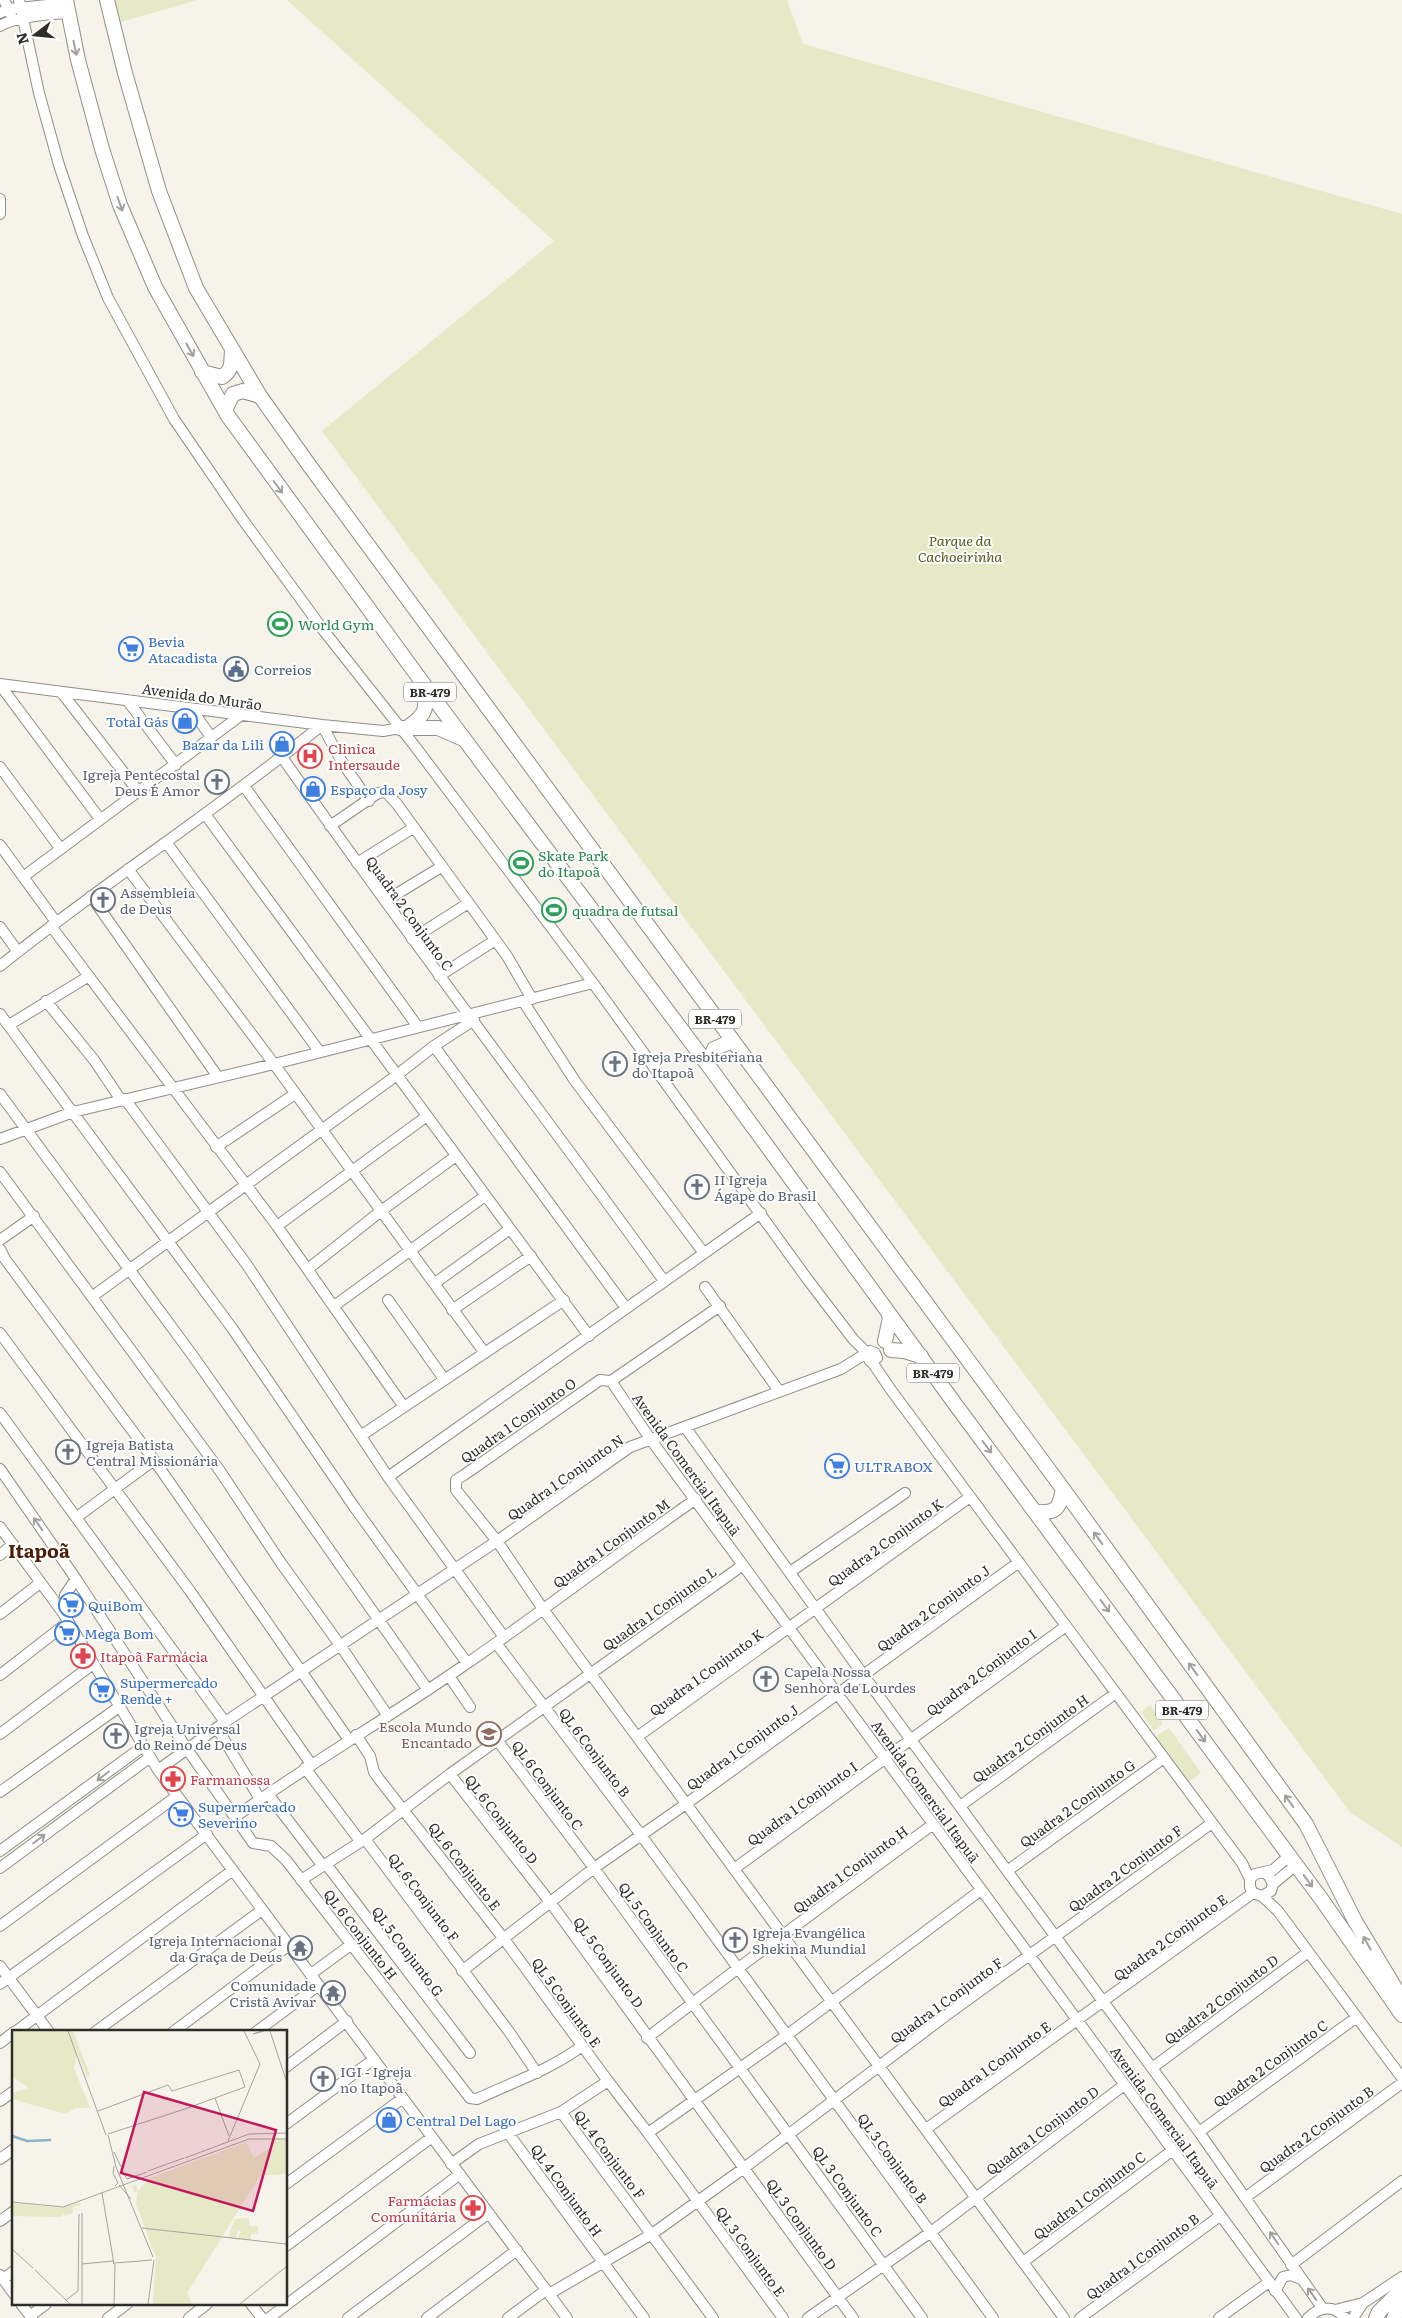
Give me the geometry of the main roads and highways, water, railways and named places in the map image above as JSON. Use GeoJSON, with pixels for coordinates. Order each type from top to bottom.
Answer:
{"type":"FeatureCollection","features":[{"type":"Feature","properties":{"kind":"main road","name":"BR-479"},"geometry":{"type":"LineString","coordinates":[[107,0],[125,73],[159,190],[196,288],[260,396],[732,1041],[1063,1489],[1306,1824],[1355,1921],[1402,1999]]}},
{"type":"Feature","properties":{"kind":"main road","name":"BR-479"},"geometry":{"type":"LineString","coordinates":[[67,5],[78,60],[100,141],[120,204],[155,287],[202,372],[226,410],[271,477],[708,1065],[1293,1860],[1402,2015]]}},
{"type":"Feature","properties":{"kind":"main road"},"geometry":{"type":"LineString","coordinates":[[202,372],[222,377],[228,373],[231,368],[232,350]]}},
{"type":"Feature","properties":{"kind":"main road"},"geometry":{"type":"LineString","coordinates":[[226,410],[233,394],[242,391],[260,396]]}},
{"type":"Feature","properties":{"kind":"main road"},"geometry":{"type":"LineString","coordinates":[[422,681],[425,712],[420,719],[404,728],[443,729],[466,741]]}},
{"type":"Feature","properties":{"kind":"main road"},"geometry":{"type":"LineString","coordinates":[[708,1065],[714,1048],[732,1041]]}},
{"type":"Feature","properties":{"kind":"main road"},"geometry":{"type":"LineString","coordinates":[[888,1312],[890,1318],[888,1346],[921,1356]]}},
{"type":"Feature","properties":{"kind":"main road"},"geometry":{"type":"LineString","coordinates":[[1036,1512],[1052,1512],[1057,1508],[1063,1489]]}},
{"type":"Feature","properties":{"kind":"main road"},"geometry":{"type":"LineString","coordinates":[[1376,2318],[1379,2312],[1402,2289]]}},
{"type":"Feature","properties":{"kind":"main road"},"geometry":{"type":"LineString","coordinates":[[1394,2318],[1402,2300]]}},
{"type":"Feature","properties":{"kind":"place","name":"World Gym"},"geometry":{"type":"Point","coordinates":[280,624]}},
{"type":"Feature","properties":{"kind":"place","name":"Bevia Atacadista"},"geometry":{"type":"Point","coordinates":[131,649]}},
{"type":"Feature","properties":{"kind":"place","name":"Correios"},"geometry":{"type":"Point","coordinates":[236,669]}},
{"type":"Feature","properties":{"kind":"place","name":"Total Gás"},"geometry":{"type":"Point","coordinates":[185,721]}},
{"type":"Feature","properties":{"kind":"place","name":"Bazar da Lili"},"geometry":{"type":"Point","coordinates":[282,744]}},
{"type":"Feature","properties":{"kind":"place","name":"Clinica Intersaude"},"geometry":{"type":"Point","coordinates":[310,756]}},
{"type":"Feature","properties":{"kind":"place","name":"Igreja Pentecostal Deus É Amor"},"geometry":{"type":"Point","coordinates":[217,782]}},
{"type":"Feature","properties":{"kind":"place","name":"Espaço da Josy"},"geometry":{"type":"Point","coordinates":[313,789]}},
{"type":"Feature","properties":{"kind":"place","name":"Skate Park do Itapoã"},"geometry":{"type":"Point","coordinates":[521,863]}},
{"type":"Feature","properties":{"kind":"place","name":"Assembleia de Deus"},"geometry":{"type":"Point","coordinates":[103,900]}},
{"type":"Feature","properties":{"kind":"place","name":"quadra de futsal"},"geometry":{"type":"Point","coordinates":[554,910]}},
{"type":"Feature","properties":{"kind":"place","name":"Igreja Presbiteriana do Itapoã"},"geometry":{"type":"Point","coordinates":[615,1064]}},
{"type":"Feature","properties":{"kind":"place","name":"II Igreja Ágape do Brasil"},"geometry":{"type":"Point","coordinates":[697,1187]}},
{"type":"Feature","properties":{"kind":"place","name":"Igreja Batista Central Missionária"},"geometry":{"type":"Point","coordinates":[68,1452]}},
{"type":"Feature","properties":{"kind":"place","name":"ULTRABOX"},"geometry":{"type":"Point","coordinates":[837,1466]}},
{"type":"Feature","properties":{"kind":"place","name":"QuiBom"},"geometry":{"type":"Point","coordinates":[71,1605]}},
{"type":"Feature","properties":{"kind":"place","name":"Mega Bom"},"geometry":{"type":"Point","coordinates":[67,1633]}},
{"type":"Feature","properties":{"kind":"place","name":"Itapoã Farmácia"},"geometry":{"type":"Point","coordinates":[83,1656]}},
{"type":"Feature","properties":{"kind":"place","name":"Capela Nossa Senhora de Lourdes"},"geometry":{"type":"Point","coordinates":[766,1679]}},
{"type":"Feature","properties":{"kind":"place","name":"Supermercado Rende +"},"geometry":{"type":"Point","coordinates":[102,1690]}},
{"type":"Feature","properties":{"kind":"place","name":"Escola Mundo Encantado"},"geometry":{"type":"Point","coordinates":[489,1734]}},
{"type":"Feature","properties":{"kind":"place","name":"Igreja Universal do Reino de Deus"},"geometry":{"type":"Point","coordinates":[116,1736]}},
{"type":"Feature","properties":{"kind":"place","name":"Farmanossa"},"geometry":{"type":"Point","coordinates":[173,1779]}},
{"type":"Feature","properties":{"kind":"place","name":"Supermercado Severino"},"geometry":{"type":"Point","coordinates":[181,1814]}},
{"type":"Feature","properties":{"kind":"place","name":"Igreja Evangélica Shekina Mundial"},"geometry":{"type":"Point","coordinates":[735,1940]}},
{"type":"Feature","properties":{"kind":"place","name":"Igreja Internacional da Graça de Deus"},"geometry":{"type":"Point","coordinates":[300,1948]}},
{"type":"Feature","properties":{"kind":"place","name":"Comunidade Cristã Avivar"},"geometry":{"type":"Point","coordinates":[333,1993]}},
{"type":"Feature","properties":{"kind":"place","name":"IGI - Igreja no Itapoã"},"geometry":{"type":"Point","coordinates":[323,2079]}},
{"type":"Feature","properties":{"kind":"place","name":"Central Del Lago"},"geometry":{"type":"Point","coordinates":[389,2120]}},
{"type":"Feature","properties":{"kind":"place","name":"Farmácias Comunitária"},"geometry":{"type":"Point","coordinates":[473,2208]}},
{"type":"Feature","properties":{"kind":"district","name":"Itapoã"},"geometry":{"type":"Point","coordinates":[39,1550]}},
{"type":"Feature","properties":{"kind":"park label","name":"Parque da Cachoeirinha"},"geometry":{"type":"Point","coordinates":[960,548]}}]}
